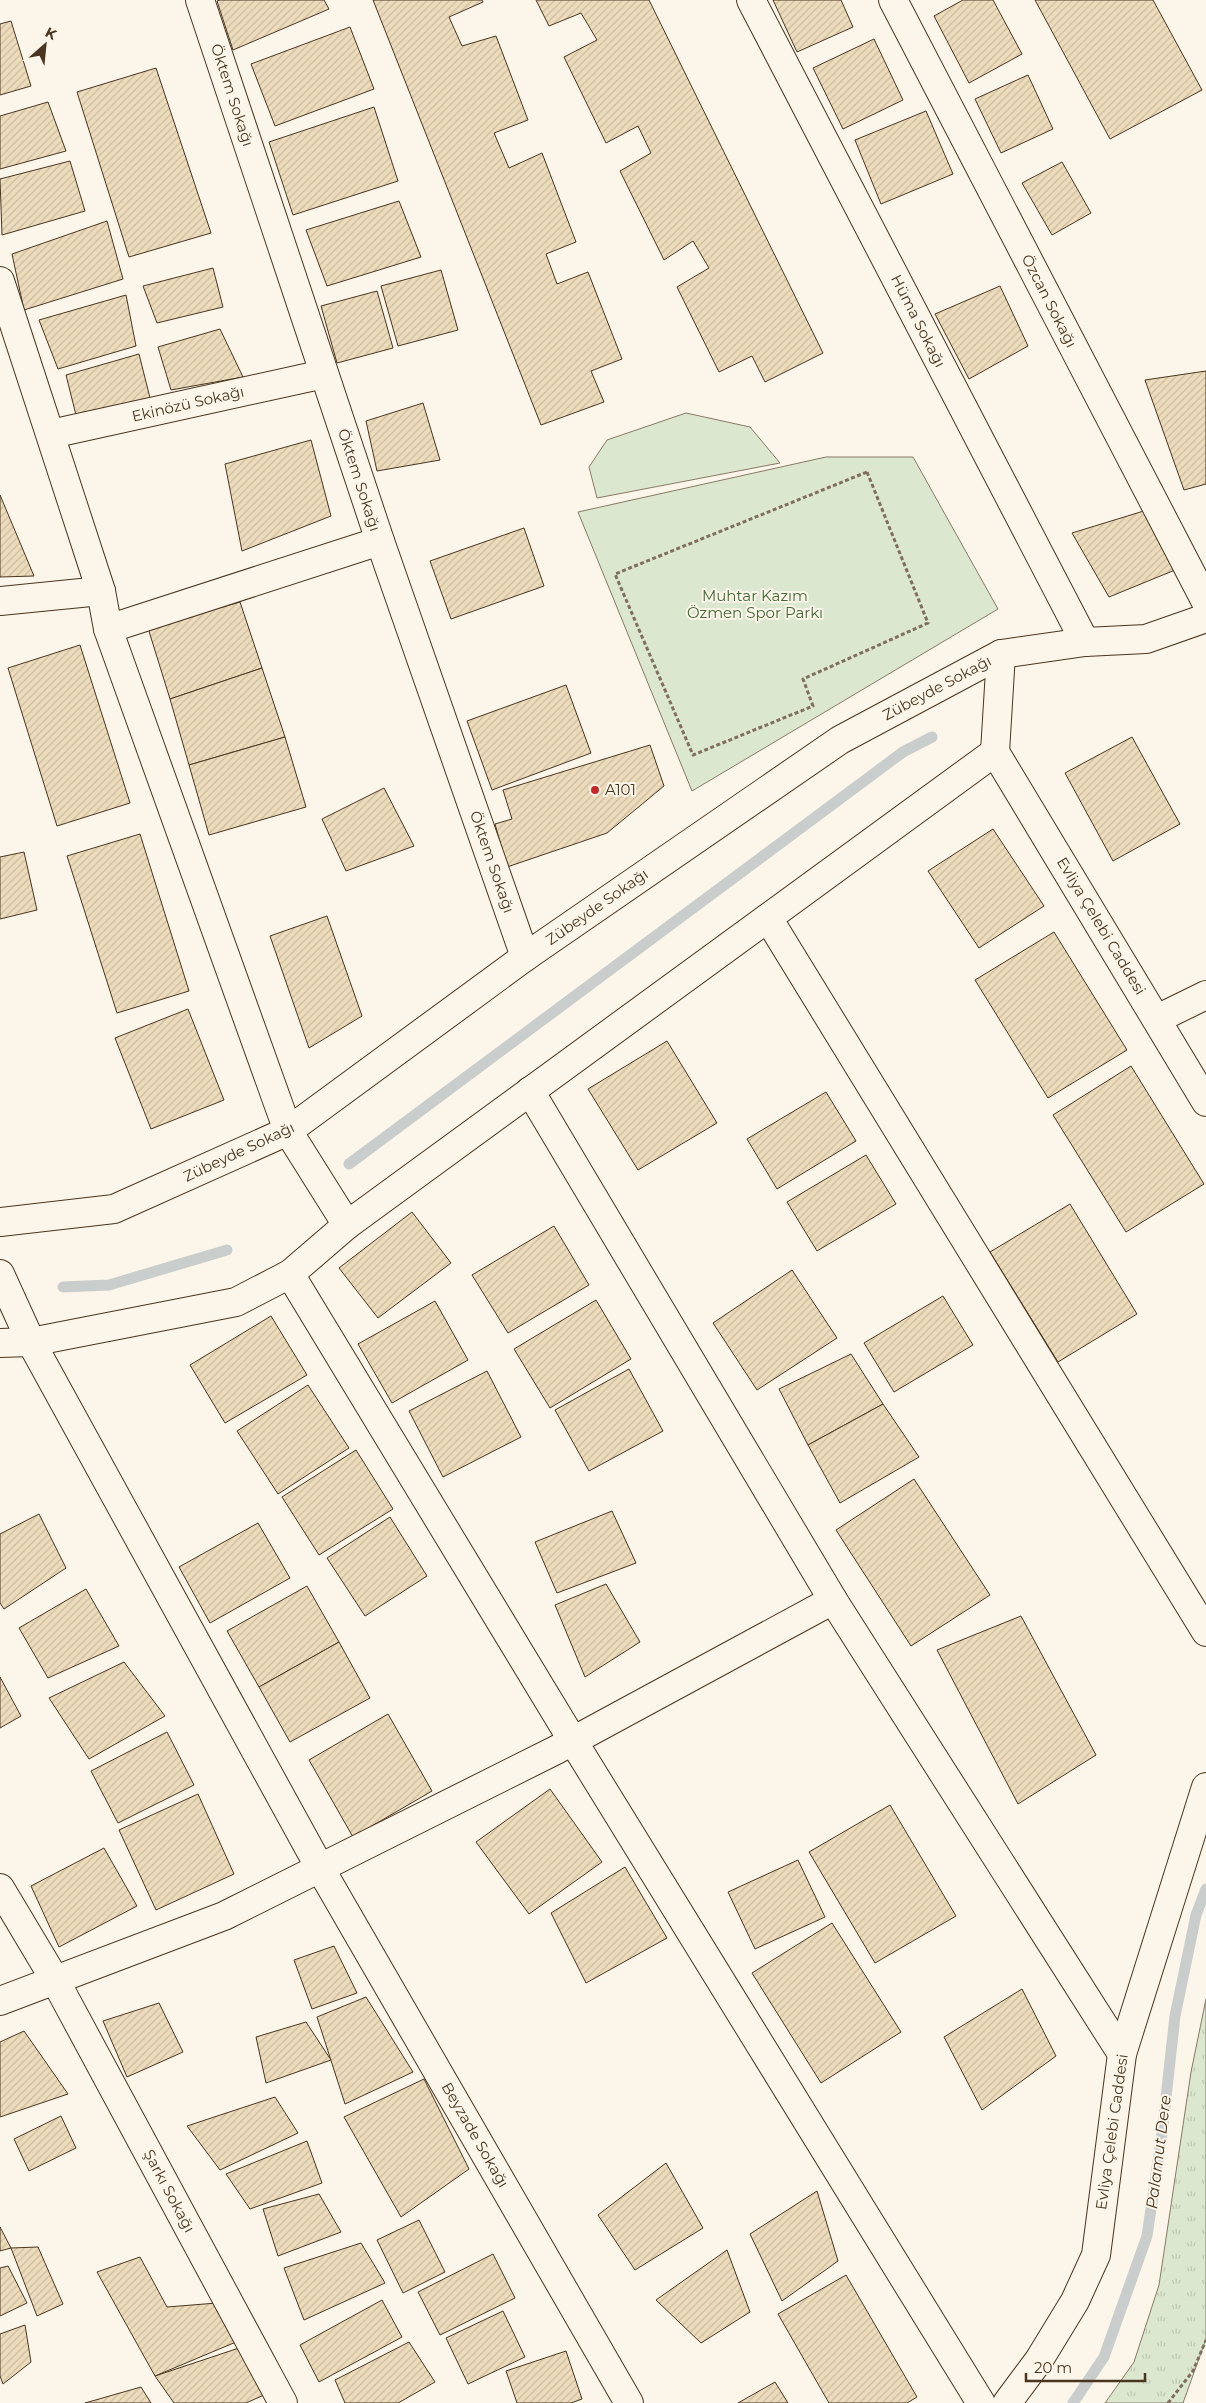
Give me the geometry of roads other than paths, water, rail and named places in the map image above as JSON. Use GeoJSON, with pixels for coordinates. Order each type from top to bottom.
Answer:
{"type":"FeatureCollection","features":[{"type":"Feature","properties":{"kind":"street","name":"Öktem Sokağı"},"geometry":{"type":"LineString","coordinates":[[200,0],[380,541],[525,957]]}},
{"type":"Feature","properties":{"kind":"street","name":"Hüma Sokağı"},"geometry":{"type":"LineString","coordinates":[[751,0],[1085,642]]}},
{"type":"Feature","properties":{"kind":"street","name":"Özcan Sokağı"},"geometry":{"type":"LineString","coordinates":[[893,0],[1206,602]]}},
{"type":"Feature","properties":{"kind":"street"},"geometry":{"type":"LineString","coordinates":[[0,281],[101,591],[108,629],[288,1131],[347,1225]]}},
{"type":"Feature","properties":{"kind":"street","name":"Ekinözü Sokağı"},"geometry":{"type":"LineString","coordinates":[[51,434],[324,374]]}},
{"type":"Feature","properties":{"kind":"street"},"geometry":{"type":"LineString","coordinates":[[108,629],[380,541]]}},
{"type":"Feature","properties":{"kind":"street"},"geometry":{"type":"LineString","coordinates":[[0,601],[101,591]]}},
{"type":"Feature","properties":{"kind":"street","name":"Zübeyde Sokağı"},"geometry":{"type":"LineString","coordinates":[[0,1222],[114,1209],[288,1131],[525,957],[840,740],[1001,654],[1085,642],[1146,640],[1206,618]]}},
{"type":"Feature","properties":{"kind":"street"},"geometry":{"type":"LineString","coordinates":[[0,1343],[31,1342],[236,1302],[290,1274],[347,1225],[995,752],[1001,654]]}},
{"type":"Feature","properties":{"kind":"street","name":"Evliya Çelebi Caddesi"},"geometry":{"type":"LineString","coordinates":[[995,752],[1206,1102]]}},
{"type":"Feature","properties":{"kind":"street"},"geometry":{"type":"LineString","coordinates":[[768,918],[1206,1632]]}},
{"type":"Feature","properties":{"kind":"street"},"geometry":{"type":"LineString","coordinates":[[1157,1019],[1206,995]]}},
{"type":"Feature","properties":{"kind":"street"},"geometry":{"type":"LineString","coordinates":[[530,1091],[833,1600],[1122,2054]]}},
{"type":"Feature","properties":{"kind":"street","name":"Beyzade Sokağı"},"geometry":{"type":"LineString","coordinates":[[0,1274],[31,1342],[320,1868],[629,2403]]}},
{"type":"Feature","properties":{"kind":"street"},"geometry":{"type":"LineString","coordinates":[[290,1274],[572,1741],[981,2403]]}},
{"type":"Feature","properties":{"kind":"street"},"geometry":{"type":"LineString","coordinates":[[0,2001],[224,1916],[572,1741],[833,1600]]}},
{"type":"Feature","properties":{"kind":"street","name":"Evliya Çelebi Caddesi"},"geometry":{"type":"LineString","coordinates":[[1007,2403],[1039,2360],[1075,2301],[1096,2255],[1122,2054],[1206,1787]]}},
{"type":"Feature","properties":{"kind":"street","name":"Şarkı Sokağı"},"geometry":{"type":"LineString","coordinates":[[0,1888],[55,1980],[283,2403]]}},
{"type":"Feature","properties":{"kind":"waterway"},"geometry":{"type":"LineString","coordinates":[[349,1164],[903,752],[932,737]]}},
{"type":"Feature","properties":{"kind":"waterway"},"geometry":{"type":"LineString","coordinates":[[63,1287],[109,1285],[227,1250]]}},
{"type":"Feature","properties":{"kind":"waterway","name":"Palamut Dere"},"geometry":{"type":"LineString","coordinates":[[1073,2403],[1104,2357],[1147,2236],[1162,2134],[1175,2016],[1196,1915],[1206,1889]]}},
{"type":"Feature","properties":{"kind":"place","name":"A101"},"geometry":{"type":"Point","coordinates":[595,790]}},
{"type":"Feature","properties":{"kind":"park label","name":"Muhtar Kazım Özmen Spor Parkı"},"geometry":{"type":"Point","coordinates":[755,604]}}]}
